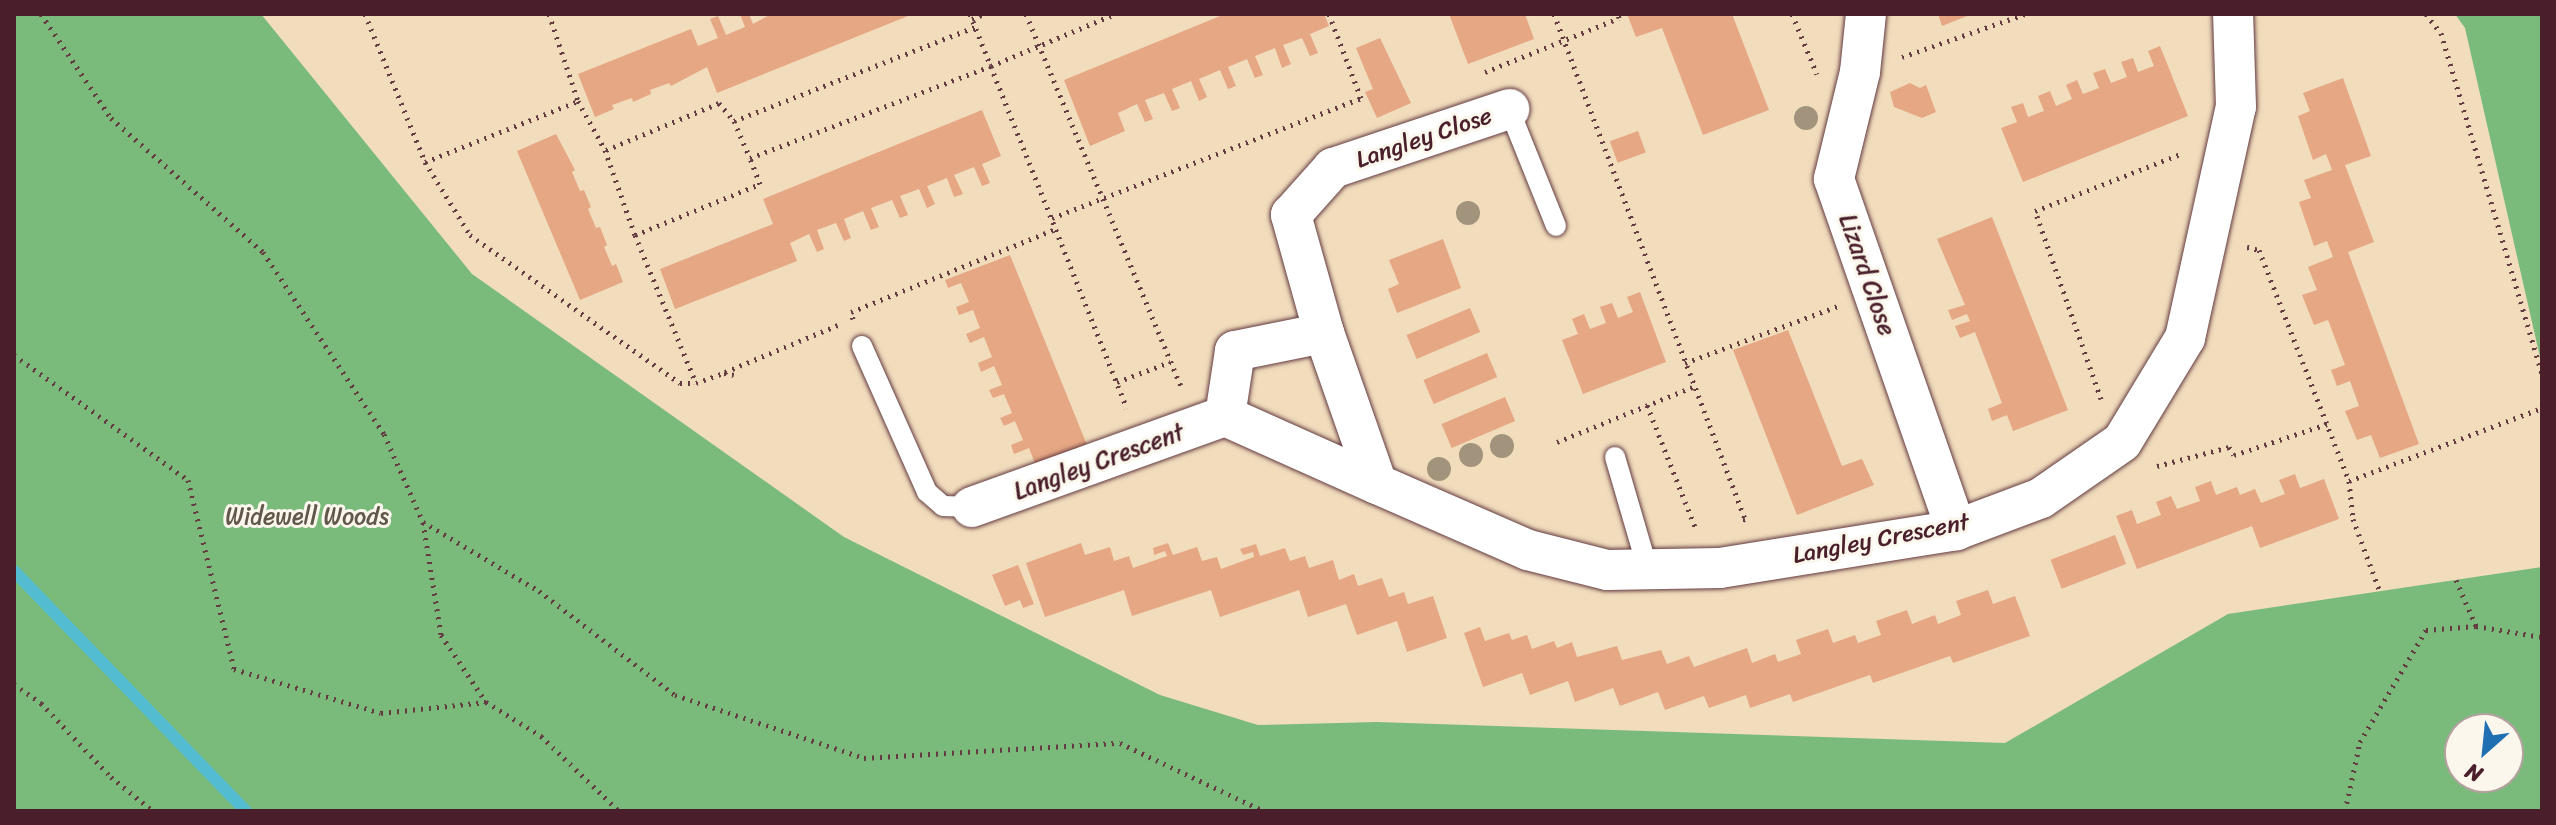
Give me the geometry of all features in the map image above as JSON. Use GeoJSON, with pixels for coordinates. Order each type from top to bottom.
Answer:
{"type":"FeatureCollection","features":[{"type":"Feature","properties":{"kind":"street","name":"Lizard Close"},"geometry":{"type":"LineString","coordinates":[[1866,14],[1860,72],[1834,179],[1956,530]]}},
{"type":"Feature","properties":{"kind":"street","name":"Langley Crescent"},"geometry":{"type":"LineString","coordinates":[[972,507],[1211,422],[1377,484],[1528,550],[1607,570],[1720,568],[1956,530],[2041,498],[2117,445],[2185,338],[2236,107],[2233,14]]}},
{"type":"Feature","properties":{"kind":"street","name":"Langley Close"},"geometry":{"type":"LineString","coordinates":[[1324,333],[1291,215],[1333,168],[1509,109]]}},
{"type":"Feature","properties":{"kind":"street"},"geometry":{"type":"LineString","coordinates":[[1211,422],[1235,351],[1324,333],[1377,484]]}},
{"type":"Feature","properties":{"kind":"lane"},"geometry":{"type":"LineString","coordinates":[[1509,109],[1556,226]]}},
{"type":"Feature","properties":{"kind":"lane"},"geometry":{"type":"LineString","coordinates":[[862,346],[927,492],[943,506],[972,507]]}},
{"type":"Feature","properties":{"kind":"lane"},"geometry":{"type":"LineString","coordinates":[[1615,457],[1648,570]]}},
{"type":"Feature","properties":{"kind":"path"},"geometry":{"type":"LineString","coordinates":[[41,14],[111,118],[263,252],[384,434],[423,522],[441,635],[486,702],[541,736],[619,811]]}},
{"type":"Feature","properties":{"kind":"path"},"geometry":{"type":"LineString","coordinates":[[365,14],[425,162],[470,235],[680,383],[696,383],[724,373],[853,319]]}},
{"type":"Feature","properties":{"kind":"path"},"geometry":{"type":"LineString","coordinates":[[549,14],[578,101],[605,150],[635,235],[696,383]]}},
{"type":"Feature","properties":{"kind":"path"},"geometry":{"type":"LineString","coordinates":[[984,14],[971,16],[1142,446]]}},
{"type":"Feature","properties":{"kind":"path"},"geometry":{"type":"LineString","coordinates":[[1026,14],[1170,362],[1211,422]]}},
{"type":"Feature","properties":{"kind":"path"},"geometry":{"type":"LineString","coordinates":[[750,158],[991,66],[1115,14]]}},
{"type":"Feature","properties":{"kind":"path"},"geometry":{"type":"LineString","coordinates":[[1052,218],[1361,98],[1329,14]]}},
{"type":"Feature","properties":{"kind":"path"},"geometry":{"type":"LineString","coordinates":[[1554,14],[1745,519],[1733,523]]}},
{"type":"Feature","properties":{"kind":"path"},"geometry":{"type":"LineString","coordinates":[[1509,109],[1484,71],[1619,18],[1618,14]]}},
{"type":"Feature","properties":{"kind":"path"},"geometry":{"type":"LineString","coordinates":[[1860,72],[2025,14]]}},
{"type":"Feature","properties":{"kind":"path"},"geometry":{"type":"LineString","coordinates":[[2426,14],[2441,33],[2542,375]]}},
{"type":"Feature","properties":{"kind":"path"},"geometry":{"type":"LineString","coordinates":[[734,121],[975,27]]}},
{"type":"Feature","properties":{"kind":"path"},"geometry":{"type":"LineString","coordinates":[[425,162],[578,101]]}},
{"type":"Feature","properties":{"kind":"path"},"geometry":{"type":"LineString","coordinates":[[605,150],[711,103],[719,103],[734,121],[760,184],[635,235]]}},
{"type":"Feature","properties":{"kind":"path"},"geometry":{"type":"LineString","coordinates":[[2117,445],[2035,211],[2230,135]]}},
{"type":"Feature","properties":{"kind":"path"},"geometry":{"type":"LineString","coordinates":[[862,346],[851,312],[1055,229]]}},
{"type":"Feature","properties":{"kind":"path"},"geometry":{"type":"LineString","coordinates":[[2207,237],[2259,250],[2349,481],[2353,519],[2380,592]]}},
{"type":"Feature","properties":{"kind":"path"},"geometry":{"type":"LineString","coordinates":[[1685,363],[1873,293]]}},
{"type":"Feature","properties":{"kind":"path"},"geometry":{"type":"LineString","coordinates":[[14,355],[188,480],[234,669],[381,713],[486,702]]}},
{"type":"Feature","properties":{"kind":"path"},"geometry":{"type":"LineString","coordinates":[[1117,382],[1170,362]]}},
{"type":"Feature","properties":{"kind":"path"},"geometry":{"type":"LineString","coordinates":[[724,373],[734,375]]}},
{"type":"Feature","properties":{"kind":"path"},"geometry":{"type":"LineString","coordinates":[[1557,442],[1695,386]]}},
{"type":"Feature","properties":{"kind":"path"},"geometry":{"type":"LineString","coordinates":[[1647,405],[1692,520]]}},
{"type":"Feature","properties":{"kind":"path"},"geometry":{"type":"LineString","coordinates":[[2349,481],[2542,408]]}},
{"type":"Feature","properties":{"kind":"path"},"geometry":{"type":"LineString","coordinates":[[2169,463],[2229,447],[2234,455],[2327,424]]}},
{"type":"Feature","properties":{"kind":"path"},"geometry":{"type":"LineString","coordinates":[[423,522],[539,591],[675,695],[864,758],[1120,743],[1264,811]]}},
{"type":"Feature","properties":{"kind":"path"},"geometry":{"type":"LineString","coordinates":[[2456,580],[2476,626]]}},
{"type":"Feature","properties":{"kind":"path"},"geometry":{"type":"LineString","coordinates":[[2345,811],[2360,742],[2426,630],[2476,626],[2542,637]]}},
{"type":"Feature","properties":{"kind":"path"},"geometry":{"type":"LineString","coordinates":[[14,684],[41,703],[111,777],[153,811]]}},
{"type":"Feature","properties":{"kind":"green space","name":"Widewell Woods"},"geometry":{"type":"Polygon","coordinates":[[[14,14],[261,14],[472,274],[844,537],[1160,695],[1258,725],[1377,722],[2005,743],[2228,614],[2542,567],[2542,811],[14,811],[14,14]]]}},
{"type":"Feature","properties":{"kind":"green space"},"geometry":{"type":"Polygon","coordinates":[[[2455,14],[2542,14],[2542,366],[2465,28],[2455,14]]]}},
{"type":"Feature","properties":{"kind":"building"},"geometry":{"type":"Polygon","coordinates":[[[740,14],[749,14],[753,24],[771,14],[913,14],[717,93],[707,67],[671,86],[669,83],[650,90],[651,94],[633,102],[632,98],[612,105],[614,109],[595,117],[578,74],[691,29],[698,46],[718,38],[710,19],[718,16],[726,35],[745,27],[740,14]]]}},
{"type":"Feature","properties":{"kind":"building"},"geometry":{"type":"Polygon","coordinates":[[[1225,14],[1324,14],[1329,26],[1310,34],[1318,53],[1310,56],[1302,38],[1283,45],[1291,64],[1282,68],[1275,48],[1255,56],[1263,75],[1255,78],[1247,59],[1228,67],[1236,86],[1228,89],[1220,70],[1199,79],[1207,97],[1199,101],[1191,81],[1172,89],[1180,108],[1172,111],[1164,93],[1145,100],[1153,119],[1145,122],[1137,104],[1118,113],[1125,131],[1090,146],[1064,80],[1225,14]]]}},
{"type":"Feature","properties":{"kind":"building"},"geometry":{"type":"Polygon","coordinates":[[[1449,14],[1525,14],[1534,39],[1468,64],[1449,14]]]}},
{"type":"Feature","properties":{"kind":"building"},"geometry":{"type":"Polygon","coordinates":[[[1627,14],[1732,14],[1769,110],[1703,135],[1662,28],[1636,37],[1627,14]]]}},
{"type":"Feature","properties":{"kind":"building"},"geometry":{"type":"Polygon","coordinates":[[[1938,14],[1972,14],[1942,26],[1938,14]]]}},
{"type":"Feature","properties":{"kind":"building"},"geometry":{"type":"Polygon","coordinates":[[[1380,38],[1411,103],[1377,118],[1365,92],[1373,89],[1356,48],[1380,38]]]}},
{"type":"Feature","properties":{"kind":"building"},"geometry":{"type":"Polygon","coordinates":[[[2160,46],[2188,116],[2023,182],[2001,128],[2017,122],[2011,107],[2023,103],[2028,117],[2044,111],[2038,96],[2050,91],[2056,106],[2072,99],[2066,85],[2077,80],[2083,94],[2099,88],[2093,73],[2105,69],[2111,83],[2127,77],[2121,62],[2133,58],[2138,72],[2154,66],[2148,51],[2160,46]]]}},
{"type":"Feature","properties":{"kind":"building"},"geometry":{"type":"Polygon","coordinates":[[[2343,78],[2371,156],[2345,165],[2374,242],[2348,252],[2419,444],[2380,458],[2371,435],[2357,440],[2345,411],[2359,406],[2350,381],[2337,386],[2331,370],[2345,365],[2328,320],[2314,325],[2302,295],[2317,290],[2308,267],[2333,257],[2327,241],[2314,246],[2299,202],[2311,198],[2304,180],[2332,170],[2326,154],[2313,160],[2298,116],[2310,111],[2303,93],[2343,78]]]}},
{"type":"Feature","properties":{"kind":"building"},"geometry":{"type":"Polygon","coordinates":[[[1910,83],[1920,88],[1926,85],[1936,112],[1922,118],[1894,107],[1890,92],[1910,83]]]}},
{"type":"Feature","properties":{"kind":"building"},"geometry":{"type":"Polygon","coordinates":[[[982,110],[1001,156],[982,164],[990,183],[982,186],[974,167],[954,175],[963,194],[954,197],[947,178],[927,186],[935,204],[927,208],[919,189],[900,196],[908,215],[900,218],[892,200],[871,208],[879,227],[871,230],[863,211],[844,219],[851,238],[844,241],[836,223],[817,230],[824,249],[817,252],[809,234],[790,243],[797,261],[675,309],[660,269],[773,224],[763,199],[982,110]]]}},
{"type":"Feature","properties":{"kind":"building"},"geometry":{"type":"Polygon","coordinates":[[[1638,131],[1646,153],[1618,163],[1610,141],[1638,131]]]}},
{"type":"Feature","properties":{"kind":"building"},"geometry":{"type":"Polygon","coordinates":[[[556,134],[575,170],[572,172],[580,191],[584,190],[596,228],[600,227],[612,266],[616,264],[623,282],[580,300],[517,151],[556,134]]]}},
{"type":"Feature","properties":{"kind":"building"},"geometry":{"type":"Polygon","coordinates":[[[1992,217],[2068,410],[2013,431],[2007,415],[1992,421],[1988,409],[2002,403],[1975,332],[1960,338],[1955,326],[1970,321],[1967,314],[1952,320],[1948,310],[1965,305],[1937,239],[1992,217]]]}},
{"type":"Feature","properties":{"kind":"building"},"geometry":{"type":"Polygon","coordinates":[[[1443,239],[1461,288],[1397,313],[1388,289],[1399,284],[1389,260],[1443,239]]]}},
{"type":"Feature","properties":{"kind":"building"},"geometry":{"type":"Polygon","coordinates":[[[1010,255],[1087,445],[1036,466],[1029,448],[1014,454],[1011,445],[1023,440],[1015,421],[1004,426],[1000,418],[1012,413],[1004,394],[993,398],[989,390],[1002,385],[994,366],[981,372],[978,363],[992,357],[984,337],[970,343],[966,334],[980,328],[973,310],[959,315],[956,307],[969,302],[961,283],[948,288],[945,280],[1010,255]]]}},
{"type":"Feature","properties":{"kind":"building"},"geometry":{"type":"Polygon","coordinates":[[[1640,292],[1666,362],[1583,394],[1562,340],[1578,334],[1572,319],[1584,314],[1590,329],[1606,323],[1600,307],[1612,303],[1618,318],[1633,312],[1627,297],[1640,292]]]}},
{"type":"Feature","properties":{"kind":"building"},"geometry":{"type":"Polygon","coordinates":[[[1470,308],[1480,332],[1417,359],[1406,335],[1470,308]]]}},
{"type":"Feature","properties":{"kind":"building"},"geometry":{"type":"Polygon","coordinates":[[[1788,330],[1842,466],[1862,459],[1874,485],[1797,515],[1733,350],[1788,330]]]}},
{"type":"Feature","properties":{"kind":"building"},"geometry":{"type":"Polygon","coordinates":[[[1487,353],[1497,377],[1434,404],[1423,380],[1487,353]]]}},
{"type":"Feature","properties":{"kind":"building"},"geometry":{"type":"Polygon","coordinates":[[[1505,397],[1515,421],[1452,448],[1441,424],[1505,397]]]}},
{"type":"Feature","properties":{"kind":"building"},"geometry":{"type":"Polygon","coordinates":[[[2295,474],[2300,488],[2324,479],[2339,519],[2260,548],[2252,526],[2137,569],[2116,516],[2132,510],[2137,524],[2161,515],[2156,502],[2171,496],[2177,509],[2200,501],[2195,487],[2211,481],[2216,495],[2237,487],[2240,495],[2255,489],[2261,503],[2285,494],[2279,480],[2295,474]]]}},
{"type":"Feature","properties":{"kind":"building"},"geometry":{"type":"Polygon","coordinates":[[[2115,535],[2126,564],[2062,589],[2051,560],[2115,535]]]}},
{"type":"Feature","properties":{"kind":"building"},"geometry":{"type":"Polygon","coordinates":[[[1081,543],[1085,555],[1110,547],[1114,561],[1129,556],[1133,568],[1167,556],[1165,551],[1154,555],[1153,548],[1168,543],[1173,555],[1197,547],[1202,561],[1217,557],[1221,569],[1254,557],[1253,552],[1243,555],[1240,549],[1256,544],[1260,556],[1285,548],[1290,561],[1305,556],[1309,568],[1333,560],[1339,580],[1354,574],[1358,586],[1382,578],[1389,597],[1404,592],[1408,604],[1433,596],[1447,638],[1407,652],[1397,621],[1357,635],[1346,604],[1308,617],[1299,590],[1220,617],[1211,590],[1132,616],[1124,590],[1045,617],[1026,563],[1081,543]]]}},
{"type":"Feature","properties":{"kind":"building"},"geometry":{"type":"Polygon","coordinates":[[[1018,565],[1034,604],[1023,608],[1020,600],[1005,606],[992,575],[1018,565]]]}},
{"type":"Feature","properties":{"kind":"building"},"geometry":{"type":"Polygon","coordinates":[[[1988,590],[1993,604],[2015,596],[2030,636],[1953,663],[1950,656],[1873,683],[1870,675],[1793,702],[1790,694],[1750,708],[1746,695],[1709,708],[1704,696],[1665,710],[1658,692],[1620,706],[1613,688],[1575,702],[1568,681],[1530,695],[1522,673],[1483,687],[1464,633],[1480,627],[1485,641],[1509,633],[1512,640],[1527,635],[1532,649],[1554,641],[1557,648],[1572,642],[1577,657],[1617,646],[1622,660],[1661,650],[1667,664],[1689,656],[1694,667],[1747,648],[1752,663],[1775,654],[1778,662],[1801,654],[1796,640],[1828,629],[1833,643],[1855,635],[1858,643],[1881,635],[1876,621],[1907,610],[1912,624],[1935,615],[1938,624],[1961,615],[1956,601],[1988,590]]]}},
{"type":"Feature","properties":{"kind":"waterway"},"geometry":{"type":"LineString","coordinates":[[14,571],[246,811]]}}]}
